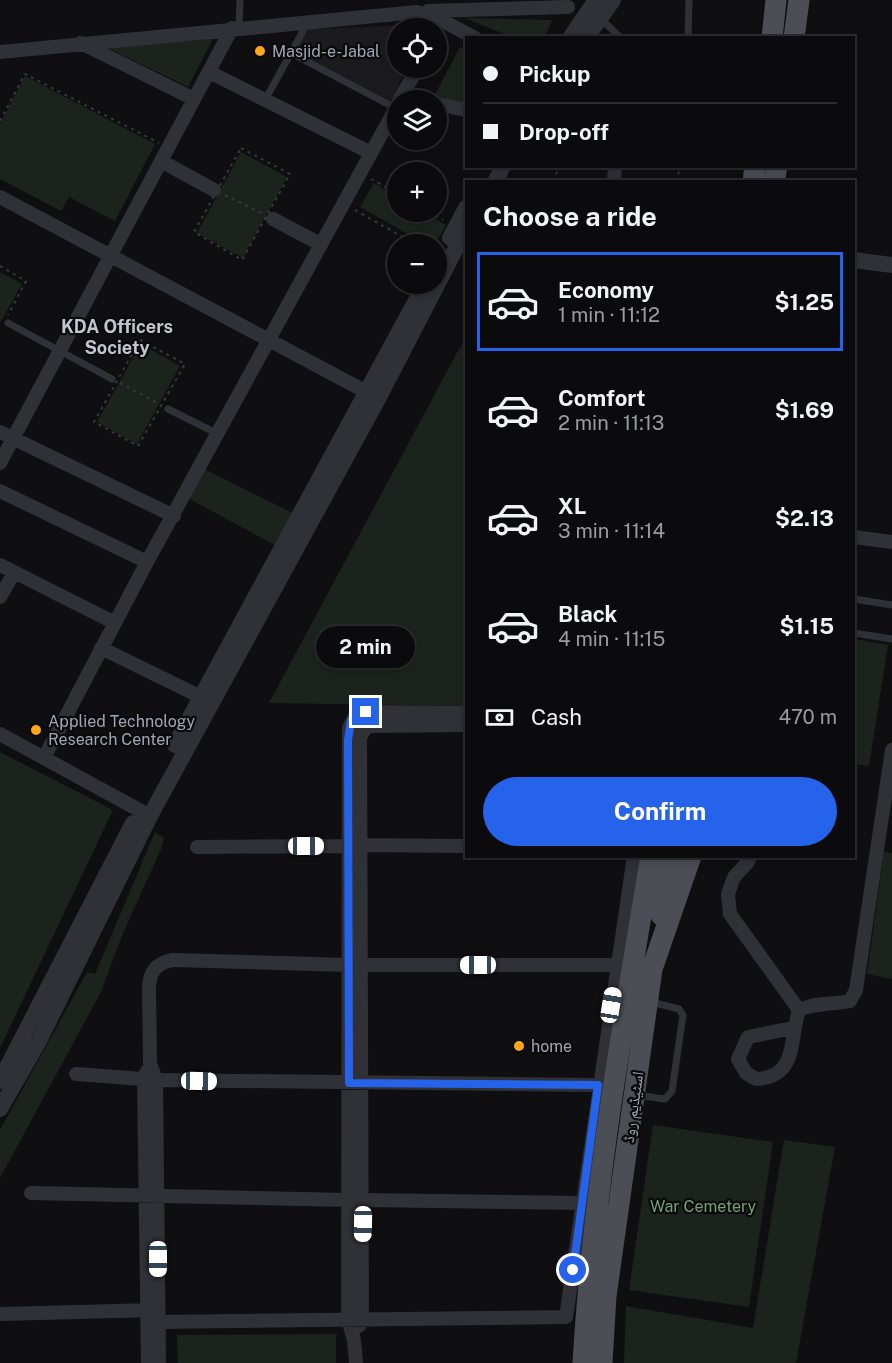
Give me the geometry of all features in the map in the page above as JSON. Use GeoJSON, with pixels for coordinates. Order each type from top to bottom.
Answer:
{"type":"FeatureCollection","features":[{"type":"Feature","properties":{"kind":"main road"},"geometry":{"type":"LineString","coordinates":[[772,36],[776,0]]}},
{"type":"Feature","properties":{"kind":"main road"},"geometry":{"type":"LineString","coordinates":[[794,36],[799,0]]}},
{"type":"Feature","properties":{"kind":"main road","name":"اسٹیڈیم روڈ"},"geometry":{"type":"LineString","coordinates":[[582,1363],[593,1248],[615,1073],[651,858]]}},
{"type":"Feature","properties":{"kind":"main road"},"geometry":{"type":"LineString","coordinates":[[652,969],[657,928],[672,858]]}},
{"type":"Feature","properties":{"kind":"main road","name":"اسٹیڈیم روڈ"},"geometry":{"type":"LineString","coordinates":[[602,1363],[606,1296],[652,969],[690,858]]}},
{"type":"Feature","properties":{"kind":"street"},"geometry":{"type":"LineString","coordinates":[[571,36],[596,0]]}},
{"type":"Feature","properties":{"kind":"street"},"geometry":{"type":"LineString","coordinates":[[587,36],[613,0]]}},
{"type":"Feature","properties":{"kind":"street"},"geometry":{"type":"LineString","coordinates":[[0,52],[236,27],[417,12],[568,7]]}},
{"type":"Feature","properties":{"kind":"street"},"geometry":{"type":"LineString","coordinates":[[417,12],[426,18]]}},
{"type":"Feature","properties":{"kind":"street"},"geometry":{"type":"LineString","coordinates":[[0,462],[6,436],[60,351],[194,99],[236,27]]}},
{"type":"Feature","properties":{"kind":"street"},"geometry":{"type":"LineString","coordinates":[[447,29],[469,36]]}},
{"type":"Feature","properties":{"kind":"street"},"geometry":{"type":"LineString","coordinates":[[81,43],[194,99]]}},
{"type":"Feature","properties":{"kind":"street"},"geometry":{"type":"LineString","coordinates":[[209,72],[371,153]]}},
{"type":"Feature","properties":{"kind":"street"},"geometry":{"type":"LineString","coordinates":[[447,106],[465,110]]}},
{"type":"Feature","properties":{"kind":"street"},"geometry":{"type":"LineString","coordinates":[[45,756],[147,562],[387,124]]}},
{"type":"Feature","properties":{"kind":"street"},"geometry":{"type":"LineString","coordinates":[[161,161],[216,191]]}},
{"type":"Feature","properties":{"kind":"street"},"geometry":{"type":"LineString","coordinates":[[0,197],[372,396]]}},
{"type":"Feature","properties":{"kind":"street"},"geometry":{"type":"LineString","coordinates":[[0,1081],[372,396],[457,236],[465,211]]}},
{"type":"Feature","properties":{"kind":"street"},"geometry":{"type":"LineString","coordinates":[[270,218],[320,244]]}},
{"type":"Feature","properties":{"kind":"street"},"geometry":{"type":"LineString","coordinates":[[447,249],[457,236]]}},
{"type":"Feature","properties":{"kind":"street"},"geometry":{"type":"LineString","coordinates":[[855,260],[892,265]]}},
{"type":"Feature","properties":{"kind":"street"},"geometry":{"type":"LineString","coordinates":[[0,1109],[39,1041],[201,697],[372,396],[420,294]]}},
{"type":"Feature","properties":{"kind":"street"},"geometry":{"type":"LineString","coordinates":[[6,436],[174,516]]}},
{"type":"Feature","properties":{"kind":"street"},"geometry":{"type":"LineString","coordinates":[[0,491],[147,562]]}},
{"type":"Feature","properties":{"kind":"street"},"geometry":{"type":"LineString","coordinates":[[855,537],[892,542]]}},
{"type":"Feature","properties":{"kind":"street"},"geometry":{"type":"LineString","coordinates":[[0,565],[115,623]]}},
{"type":"Feature","properties":{"kind":"street"},"geometry":{"type":"LineString","coordinates":[[0,597],[14,573]]}},
{"type":"Feature","properties":{"kind":"street"},"geometry":{"type":"LineString","coordinates":[[101,648],[201,697]]}},
{"type":"Feature","properties":{"kind":"street"},"geometry":{"type":"LineString","coordinates":[[355,845],[348,740],[351,720],[366,712],[465,713]]}},
{"type":"Feature","properties":{"kind":"street"},"geometry":{"type":"LineString","coordinates":[[356,1363],[354,1340],[355,845],[360,738],[365,728],[465,725]]}},
{"type":"Feature","properties":{"kind":"street"},"geometry":{"type":"LineString","coordinates":[[0,734],[45,756],[145,813]]}},
{"type":"Feature","properties":{"kind":"street"},"geometry":{"type":"LineString","coordinates":[[793,1028],[748,1037],[738,1059],[746,1073],[756,1078],[780,1073],[789,1062],[793,1028],[799,1010],[813,1004],[837,1004],[850,1001],[856,990],[892,750]]}},
{"type":"Feature","properties":{"kind":"street"},"geometry":{"type":"LineString","coordinates":[[197,847],[465,846]]}},
{"type":"Feature","properties":{"kind":"street"},"geometry":{"type":"LineString","coordinates":[[878,847],[892,849]]}},
{"type":"Feature","properties":{"kind":"street"},"geometry":{"type":"LineString","coordinates":[[0,1314],[154,1314],[355,1319],[564,1318],[584,1203],[598,1085],[634,858]]}},
{"type":"Feature","properties":{"kind":"street"},"geometry":{"type":"LineString","coordinates":[[749,858],[734,877],[728,894],[730,914],[799,1010]]}},
{"type":"Feature","properties":{"kind":"street"},"geometry":{"type":"LineString","coordinates":[[159,1363],[154,1314],[149,979],[153,970],[162,962],[173,960],[355,965],[618,965]]}},
{"type":"Feature","properties":{"kind":"street"},"geometry":{"type":"LineString","coordinates":[[76,1074],[150,1080],[598,1085]]}},
{"type":"Feature","properties":{"kind":"street"},"geometry":{"type":"LineString","coordinates":[[31,1193],[584,1203]]}},
{"type":"Feature","properties":{"kind":"street"},"geometry":{"type":"LineString","coordinates":[[148,1363],[154,1314]]}},
{"type":"Feature","properties":{"kind":"lane"},"geometry":{"type":"LineString","coordinates":[[236,27],[240,0]]}},
{"type":"Feature","properties":{"kind":"lane"},"geometry":{"type":"LineString","coordinates":[[688,36],[689,0]]}},
{"type":"Feature","properties":{"kind":"lane"},"geometry":{"type":"LineString","coordinates":[[600,18],[619,36]]}},
{"type":"Feature","properties":{"kind":"lane"},"geometry":{"type":"LineString","coordinates":[[265,100],[303,31],[303,22]]}},
{"type":"Feature","properties":{"kind":"lane"},"geometry":{"type":"LineString","coordinates":[[291,53],[387,97]]}},
{"type":"Feature","properties":{"kind":"lane"},"geometry":{"type":"LineString","coordinates":[[6,322],[114,380]]}},
{"type":"Feature","properties":{"kind":"lane"},"geometry":{"type":"LineString","coordinates":[[165,407],[218,434]]}},
{"type":"Feature","properties":{"kind":"lane"},"geometry":{"type":"LineString","coordinates":[[855,599],[892,604]]}},
{"type":"Feature","properties":{"kind":"lane"},"geometry":{"type":"LineString","coordinates":[[855,633],[892,639]]}},
{"type":"Feature","properties":{"kind":"lane"},"geometry":{"type":"LineString","coordinates":[[634,1095],[665,1099],[670,1094],[683,1015],[679,1009],[648,1002]]}},
{"type":"Feature","properties":{"kind":"path"},"geometry":{"type":"LineString","coordinates":[[0,121],[25,74],[168,148]]}},
{"type":"Feature","properties":{"kind":"path"},"geometry":{"type":"LineString","coordinates":[[241,148],[290,174],[270,218],[242,260],[194,232],[216,191],[241,148]]}},
{"type":"Feature","properties":{"kind":"path"},"geometry":{"type":"LineString","coordinates":[[360,172],[387,188]]}},
{"type":"Feature","properties":{"kind":"path"},"geometry":{"type":"LineString","coordinates":[[216,191],[270,218]]}},
{"type":"Feature","properties":{"kind":"path"},"geometry":{"type":"LineString","coordinates":[[343,203],[397,234]]}},
{"type":"Feature","properties":{"kind":"path"},"geometry":{"type":"LineString","coordinates":[[441,222],[457,236]]}},
{"type":"Feature","properties":{"kind":"path"},"geometry":{"type":"LineString","coordinates":[[0,266],[26,281],[6,322]]}},
{"type":"Feature","properties":{"kind":"path"},"geometry":{"type":"LineString","coordinates":[[140,340],[185,364],[165,407],[138,446],[94,422],[114,380],[140,340]]}},
{"type":"Feature","properties":{"kind":"path"},"geometry":{"type":"LineString","coordinates":[[114,380],[165,407]]}},
{"type":"Feature","properties":{"kind":"shaded area"},"geometry":{"type":"Polygon","coordinates":[[[387,26],[387,78],[402,78],[396,90],[387,90],[387,101],[293,53],[306,29],[387,26]]]}},
{"type":"Feature","properties":{"kind":"green space"},"geometry":{"type":"Polygon","coordinates":[[[465,18],[552,20],[545,36],[509,36],[465,18]]]}},
{"type":"Feature","properties":{"kind":"green space"},"geometry":{"type":"Polygon","coordinates":[[[218,29],[188,87],[96,42],[218,29]]]}},
{"type":"Feature","properties":{"kind":"green space"},"geometry":{"type":"Polygon","coordinates":[[[460,47],[465,50],[465,109],[447,104],[447,90],[437,90],[444,78],[447,78],[447,72],[460,47]]]}},
{"type":"Feature","properties":{"kind":"green space"},"geometry":{"type":"Polygon","coordinates":[[[25,76],[155,144],[115,221],[69,197],[61,211],[0,179],[0,124],[25,76]]]}},
{"type":"Feature","properties":{"kind":"green space"},"geometry":{"type":"Polygon","coordinates":[[[241,152],[287,177],[243,258],[197,233],[241,152]]]}},
{"type":"Feature","properties":{"kind":"green space"},"geometry":{"type":"Polygon","coordinates":[[[374,183],[387,191],[387,222],[441,222],[446,225],[441,234],[408,234],[360,207],[374,183]]]}},
{"type":"Feature","properties":{"kind":"green space"},"geometry":{"type":"Polygon","coordinates":[[[0,272],[22,284],[0,323],[0,272]]]}},
{"type":"Feature","properties":{"kind":"green space"},"geometry":{"type":"Polygon","coordinates":[[[465,338],[465,706],[269,703],[465,338]]]}},
{"type":"Feature","properties":{"kind":"green space"},"geometry":{"type":"Polygon","coordinates":[[[141,344],[180,366],[137,444],[97,422],[141,344]]]}},
{"type":"Feature","properties":{"kind":"green space"},"geometry":{"type":"Polygon","coordinates":[[[200,467],[299,516],[282,549],[184,496],[200,467]]]}},
{"type":"Feature","properties":{"kind":"green space"},"geometry":{"type":"Polygon","coordinates":[[[855,639],[888,645],[869,766],[855,764],[855,639]]]}},
{"type":"Feature","properties":{"kind":"green space"},"geometry":{"type":"Polygon","coordinates":[[[0,752],[113,810],[0,1048],[0,752]]]}},
{"type":"Feature","properties":{"kind":"green space"},"geometry":{"type":"Polygon","coordinates":[[[155,832],[164,838],[162,847],[123,933],[101,992],[0,1178],[0,1130],[87,972],[95,974],[155,832]]]}},
{"type":"Feature","properties":{"kind":"green space"},"geometry":{"type":"Polygon","coordinates":[[[884,852],[892,853],[892,979],[867,974],[884,852]]]}},
{"type":"Feature","properties":{"kind":"green space","name":"War Cemetery"},"geometry":{"type":"Polygon","coordinates":[[[653,1125],[773,1142],[749,1307],[629,1290],[653,1125]]]}},
{"type":"Feature","properties":{"kind":"green space"},"geometry":{"type":"Polygon","coordinates":[[[784,1140],[835,1147],[796,1363],[624,1363],[626,1306],[753,1328],[784,1140]]]}},
{"type":"Feature","properties":{"kind":"green space"},"geometry":{"type":"Polygon","coordinates":[[[336,1334],[336,1363],[178,1363],[177,1335],[336,1334]]]}},
{"type":"Feature","properties":{"kind":"place","name":"Masjid-e-Jabal"},"geometry":{"type":"Point","coordinates":[260,51]}},
{"type":"Feature","properties":{"kind":"place","name":"Applied Technology Research Center"},"geometry":{"type":"Point","coordinates":[36,730]}},
{"type":"Feature","properties":{"kind":"place","name":"home"},"geometry":{"type":"Point","coordinates":[519,1046]}},
{"type":"Feature","properties":{"kind":"district","name":"KDA Officers Society"},"geometry":{"type":"Point","coordinates":[117,336]}},
{"type":"Feature","properties":{"kind":"route"},"geometry":{"type":"LineString","coordinates":[[366,712],[351,720],[348,740],[349,1083],[598,1085],[584,1203],[573,1270]]}}]}
